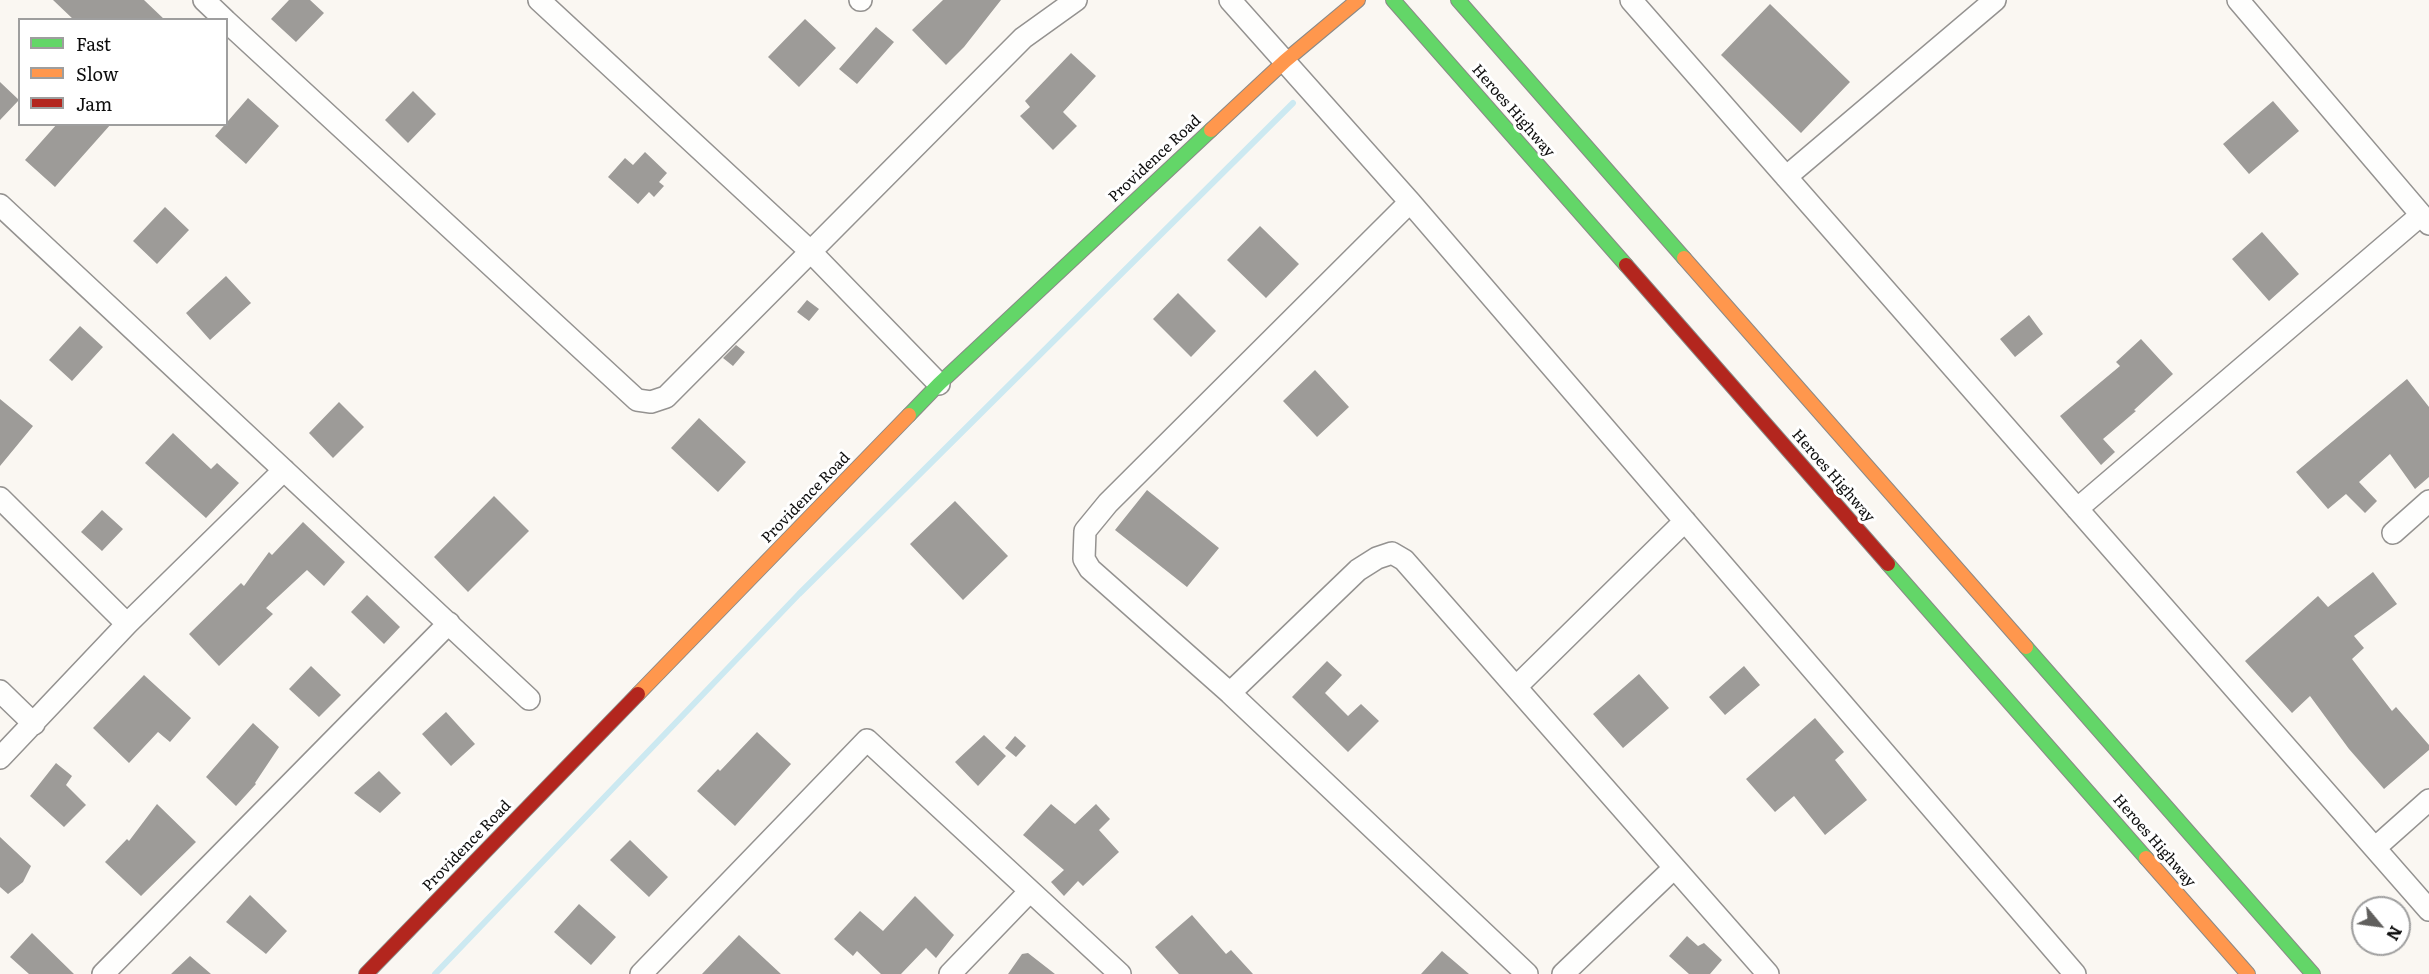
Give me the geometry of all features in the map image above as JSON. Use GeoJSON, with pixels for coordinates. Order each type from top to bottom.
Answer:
{"type":"FeatureCollection","features":[{"type":"Feature","properties":{"kind":"main road","name":"Providence Road"},"geometry":{"type":"LineString","coordinates":[[366,974],[939,384],[1285,61],[1359,0]]}},
{"type":"Feature","properties":{"kind":"main road","name":"Heroes Highway"},"geometry":{"type":"LineString","coordinates":[[1394,0],[2248,974]]}},
{"type":"Feature","properties":{"kind":"main road","name":"Heroes Highway"},"geometry":{"type":"LineString","coordinates":[[1458,0],[2313,974]]}},
{"type":"Feature","properties":{"kind":"main road","name":"Providence Road"},"geometry":{"type":"LineString","coordinates":[[1285,61],[1326,9]]}},
{"type":"Feature","properties":{"kind":"main road"},"geometry":{"type":"LineString","coordinates":[[1491,20],[1493,40]]}},
{"type":"Feature","properties":{"kind":"street"},"geometry":{"type":"LineString","coordinates":[[204,0],[224,18]]}},
{"type":"Feature","properties":{"kind":"street"},"geometry":{"type":"LineString","coordinates":[[539,0],[810,251],[939,384]]}},
{"type":"Feature","properties":{"kind":"street"},"geometry":{"type":"LineString","coordinates":[[228,22],[637,400],[651,402],[666,397],[1023,38],[1076,0]]}},
{"type":"Feature","properties":{"kind":"street"},"geometry":{"type":"LineString","coordinates":[[1230,0],[1410,202],[2075,974]]}},
{"type":"Feature","properties":{"kind":"street"},"geometry":{"type":"LineString","coordinates":[[1631,0],[2429,910]]}},
{"type":"Feature","properties":{"kind":"street"},"geometry":{"type":"LineString","coordinates":[[1786,177],[1995,0]]}},
{"type":"Feature","properties":{"kind":"street"},"geometry":{"type":"LineString","coordinates":[[2077,509],[2425,220],[2238,0]]}},
{"type":"Feature","properties":{"kind":"street"},"geometry":{"type":"LineString","coordinates":[[1410,202],[1108,503],[1085,531],[1084,559],[1090,569],[1230,693],[1527,974]]}},
{"type":"Feature","properties":{"kind":"street"},"geometry":{"type":"LineString","coordinates":[[0,205],[529,699]]}},
{"type":"Feature","properties":{"kind":"street"},"geometry":{"type":"LineString","coordinates":[[0,758],[127,624],[284,470]]}},
{"type":"Feature","properties":{"kind":"street"},"geometry":{"type":"LineString","coordinates":[[0,498],[127,624]]}},
{"type":"Feature","properties":{"kind":"street"},"geometry":{"type":"LineString","coordinates":[[2393,533],[2429,501]]}},
{"type":"Feature","properties":{"kind":"street"},"geometry":{"type":"LineString","coordinates":[[1516,687],[1685,521]]}},
{"type":"Feature","properties":{"kind":"street"},"geometry":{"type":"LineString","coordinates":[[1230,693],[1358,570],[1377,558],[1392,553],[1404,560],[1768,974]]}},
{"type":"Feature","properties":{"kind":"street"},"geometry":{"type":"LineString","coordinates":[[102,974],[448,623]]}},
{"type":"Feature","properties":{"kind":"street"},"geometry":{"type":"LineString","coordinates":[[0,691],[34,724]]}},
{"type":"Feature","properties":{"kind":"street"},"geometry":{"type":"LineString","coordinates":[[641,974],[867,740],[1120,974]]}},
{"type":"Feature","properties":{"kind":"street"},"geometry":{"type":"LineString","coordinates":[[2374,848],[2429,800]]}},
{"type":"Feature","properties":{"kind":"street"},"geometry":{"type":"LineString","coordinates":[[1563,974],[1674,868]]}},
{"type":"Feature","properties":{"kind":"street"},"geometry":{"type":"LineString","coordinates":[[951,974],[1030,891]]}},
{"type":"Feature","properties":{"kind":"building"},"geometry":{"type":"Polygon","coordinates":[[[53,0],[144,0],[163,18],[72,18],[53,0]]]}},
{"type":"Feature","properties":{"kind":"building"},"geometry":{"type":"Polygon","coordinates":[[[289,0],[310,0],[324,13],[296,42],[271,19],[289,0]]]}},
{"type":"Feature","properties":{"kind":"building"},"geometry":{"type":"Polygon","coordinates":[[[943,0],[1001,0],[964,47],[946,65],[912,30],[943,0]]]}},
{"type":"Feature","properties":{"kind":"building"},"geometry":{"type":"Polygon","coordinates":[[[1770,4],[1850,82],[1801,133],[1721,55],[1770,4]]]}},
{"type":"Feature","properties":{"kind":"building"},"geometry":{"type":"Polygon","coordinates":[[[805,19],[836,48],[799,87],[768,57],[805,19]]]}},
{"type":"Feature","properties":{"kind":"building"},"geometry":{"type":"Polygon","coordinates":[[[876,27],[894,42],[857,84],[839,69],[876,27]]]}},
{"type":"Feature","properties":{"kind":"building"},"geometry":{"type":"Polygon","coordinates":[[[1071,53],[1096,76],[1063,112],[1077,126],[1053,150],[1020,116],[1030,107],[1025,101],[1071,53]]]}},
{"type":"Feature","properties":{"kind":"building"},"geometry":{"type":"Polygon","coordinates":[[[0,82],[18,101],[0,120],[0,82]]]}},
{"type":"Feature","properties":{"kind":"building"},"geometry":{"type":"Polygon","coordinates":[[[413,91],[436,114],[408,143],[385,120],[413,91]]]}},
{"type":"Feature","properties":{"kind":"building"},"geometry":{"type":"Polygon","coordinates":[[[248,98],[279,126],[246,164],[215,136],[224,126],[228,126],[228,121],[248,98]]]}},
{"type":"Feature","properties":{"kind":"building"},"geometry":{"type":"Polygon","coordinates":[[[2273,101],[2299,131],[2249,174],[2223,144],[2273,101]]]}},
{"type":"Feature","properties":{"kind":"building"},"geometry":{"type":"Polygon","coordinates":[[[55,126],[109,126],[55,187],[25,160],[55,126]]]}},
{"type":"Feature","properties":{"kind":"building"},"geometry":{"type":"Polygon","coordinates":[[[645,152],[667,173],[659,182],[664,186],[654,197],[649,192],[638,204],[608,177],[625,158],[633,165],[645,152]]]}},
{"type":"Feature","properties":{"kind":"building"},"geometry":{"type":"Polygon","coordinates":[[[165,207],[189,230],[157,264],[133,241],[165,207]]]}},
{"type":"Feature","properties":{"kind":"building"},"geometry":{"type":"Polygon","coordinates":[[[1260,226],[1299,264],[1266,298],[1227,260],[1260,226]]]}},
{"type":"Feature","properties":{"kind":"building"},"geometry":{"type":"Polygon","coordinates":[[[2262,232],[2299,274],[2269,301],[2232,259],[2262,232]]]}},
{"type":"Feature","properties":{"kind":"building"},"geometry":{"type":"Polygon","coordinates":[[[226,276],[251,303],[210,340],[186,313],[226,276]]]}},
{"type":"Feature","properties":{"kind":"building"},"geometry":{"type":"Polygon","coordinates":[[[1178,293],[1216,331],[1191,357],[1153,319],[1178,293]]]}},
{"type":"Feature","properties":{"kind":"building"},"geometry":{"type":"Polygon","coordinates":[[[807,300],[819,309],[809,321],[797,312],[807,300]]]}},
{"type":"Feature","properties":{"kind":"building"},"geometry":{"type":"Polygon","coordinates":[[[2029,315],[2043,334],[2015,357],[2000,339],[2029,315]]]}},
{"type":"Feature","properties":{"kind":"building"},"geometry":{"type":"Polygon","coordinates":[[[80,326],[103,347],[72,381],[49,360],[80,326]]]}},
{"type":"Feature","properties":{"kind":"building"},"geometry":{"type":"Polygon","coordinates":[[[2141,339],[2173,374],[2134,410],[2136,411],[2103,439],[2115,452],[2101,465],[2060,416],[2120,366],[2116,362],[2141,339]]]}},
{"type":"Feature","properties":{"kind":"building"},"geometry":{"type":"Polygon","coordinates":[[[736,345],[745,352],[733,366],[723,358],[736,345]]]}},
{"type":"Feature","properties":{"kind":"building"},"geometry":{"type":"Polygon","coordinates":[[[1315,370],[1349,407],[1317,437],[1283,401],[1315,370]]]}},
{"type":"Feature","properties":{"kind":"building"},"geometry":{"type":"Polygon","coordinates":[[[2407,379],[2429,407],[2429,477],[2415,489],[2390,454],[2359,482],[2377,501],[2365,513],[2346,494],[2328,509],[2296,472],[2407,379]]]}},
{"type":"Feature","properties":{"kind":"building"},"geometry":{"type":"Polygon","coordinates":[[[0,399],[33,426],[0,466],[0,399]]]}},
{"type":"Feature","properties":{"kind":"building"},"geometry":{"type":"Polygon","coordinates":[[[339,402],[364,427],[333,458],[309,433],[339,402]]]}},
{"type":"Feature","properties":{"kind":"building"},"geometry":{"type":"Polygon","coordinates":[[[699,418],[746,462],[718,492],[671,448],[699,418]]]}},
{"type":"Feature","properties":{"kind":"building"},"geometry":{"type":"Polygon","coordinates":[[[173,433],[211,469],[217,463],[239,483],[206,518],[145,463],[173,433]]]}},
{"type":"Feature","properties":{"kind":"building"},"geometry":{"type":"Polygon","coordinates":[[[1147,490],[1219,548],[1187,587],[1115,530],[1147,490]]]}},
{"type":"Feature","properties":{"kind":"building"},"geometry":{"type":"Polygon","coordinates":[[[494,496],[529,531],[468,592],[434,557],[494,496]]]}},
{"type":"Feature","properties":{"kind":"building"},"geometry":{"type":"Polygon","coordinates":[[[955,501],[1008,556],[963,600],[910,544],[955,501]]]}},
{"type":"Feature","properties":{"kind":"building"},"geometry":{"type":"Polygon","coordinates":[[[102,510],[123,529],[102,551],[81,532],[102,510]]]}},
{"type":"Feature","properties":{"kind":"building"},"geometry":{"type":"Polygon","coordinates":[[[303,522],[345,562],[324,586],[307,570],[266,608],[273,614],[219,666],[189,634],[241,583],[244,586],[269,552],[272,555],[303,522]]]}},
{"type":"Feature","properties":{"kind":"building"},"geometry":{"type":"Polygon","coordinates":[[[2373,572],[2397,604],[2354,636],[2364,648],[2352,659],[2392,711],[2396,707],[2429,745],[2429,750],[2384,789],[2349,749],[2310,696],[2292,713],[2245,661],[2318,596],[2328,607],[2373,572]]]}},
{"type":"Feature","properties":{"kind":"building"},"geometry":{"type":"Polygon","coordinates":[[[367,595],[400,627],[384,644],[351,612],[367,595]]]}},
{"type":"Feature","properties":{"kind":"building"},"geometry":{"type":"Polygon","coordinates":[[[1327,661],[1342,675],[1325,693],[1348,716],[1361,704],[1379,721],[1348,752],[1292,697],[1327,661]]]}},
{"type":"Feature","properties":{"kind":"building"},"geometry":{"type":"Polygon","coordinates":[[[311,666],[341,695],[319,717],[289,689],[311,666]]]}},
{"type":"Feature","properties":{"kind":"building"},"geometry":{"type":"Polygon","coordinates":[[[1744,666],[1760,685],[1725,715],[1709,697],[1744,666]]]}},
{"type":"Feature","properties":{"kind":"building"},"geometry":{"type":"Polygon","coordinates":[[[1639,674],[1669,708],[1623,748],[1593,714],[1639,674]]]}},
{"type":"Feature","properties":{"kind":"building"},"geometry":{"type":"Polygon","coordinates":[[[144,675],[191,718],[170,742],[158,732],[129,763],[93,728],[144,675]]]}},
{"type":"Feature","properties":{"kind":"building"},"geometry":{"type":"Polygon","coordinates":[[[446,712],[475,744],[451,766],[422,734],[446,712]]]}},
{"type":"Feature","properties":{"kind":"building"},"geometry":{"type":"Polygon","coordinates":[[[1815,718],[1844,752],[1835,760],[1867,800],[1825,835],[1794,796],[1775,812],[1746,779],[1815,718]]]}},
{"type":"Feature","properties":{"kind":"building"},"geometry":{"type":"Polygon","coordinates":[[[253,723],[279,747],[256,784],[236,806],[206,777],[253,723]]]}},
{"type":"Feature","properties":{"kind":"building"},"geometry":{"type":"Polygon","coordinates":[[[757,732],[791,764],[735,826],[697,791],[718,769],[720,771],[757,732]]]}},
{"type":"Feature","properties":{"kind":"building"},"geometry":{"type":"Polygon","coordinates":[[[984,735],[1006,756],[978,786],[955,762],[984,735]]]}},
{"type":"Feature","properties":{"kind":"building"},"geometry":{"type":"Polygon","coordinates":[[[1015,736],[1026,746],[1016,757],[1005,748],[1015,736]]]}},
{"type":"Feature","properties":{"kind":"building"},"geometry":{"type":"Polygon","coordinates":[[[56,763],[72,776],[66,785],[86,805],[64,827],[30,796],[56,763]]]}},
{"type":"Feature","properties":{"kind":"building"},"geometry":{"type":"Polygon","coordinates":[[[379,771],[401,793],[380,813],[354,793],[379,771]]]}},
{"type":"Feature","properties":{"kind":"building"},"geometry":{"type":"Polygon","coordinates":[[[157,804],[196,842],[141,896],[105,862],[127,839],[129,841],[157,804]]]}},
{"type":"Feature","properties":{"kind":"building"},"geometry":{"type":"Polygon","coordinates":[[[1051,804],[1075,824],[1096,804],[1110,819],[1099,830],[1119,852],[1083,886],[1078,881],[1064,896],[1051,882],[1064,870],[1023,835],[1051,804]]]}},
{"type":"Feature","properties":{"kind":"building"},"geometry":{"type":"Polygon","coordinates":[[[0,837],[31,866],[23,882],[8,894],[0,887],[0,837]]]}},
{"type":"Feature","properties":{"kind":"building"},"geometry":{"type":"Polygon","coordinates":[[[630,840],[668,877],[649,897],[610,860],[630,840]]]}},
{"type":"Feature","properties":{"kind":"building"},"geometry":{"type":"Polygon","coordinates":[[[250,895],[287,931],[266,954],[226,922],[250,895]]]}},
{"type":"Feature","properties":{"kind":"building"},"geometry":{"type":"Polygon","coordinates":[[[915,896],[954,935],[936,958],[926,948],[901,974],[881,974],[857,951],[853,956],[834,939],[860,911],[883,931],[915,896]]]}},
{"type":"Feature","properties":{"kind":"building"},"geometry":{"type":"Polygon","coordinates":[[[579,904],[616,937],[591,965],[554,932],[579,904]]]}},
{"type":"Feature","properties":{"kind":"building"},"geometry":{"type":"Polygon","coordinates":[[[1192,915],[1226,954],[1231,950],[1253,974],[1179,974],[1155,947],[1192,915]]]}},
{"type":"Feature","properties":{"kind":"building"},"geometry":{"type":"Polygon","coordinates":[[[32,933],[74,974],[29,974],[10,957],[32,933]]]}},
{"type":"Feature","properties":{"kind":"building"},"geometry":{"type":"Polygon","coordinates":[[[739,935],[781,974],[702,974],[739,935]]]}},
{"type":"Feature","properties":{"kind":"building"},"geometry":{"type":"Polygon","coordinates":[[[1687,936],[1698,946],[1704,943],[1722,960],[1710,974],[1689,974],[1669,956],[1687,936]]]}},
{"type":"Feature","properties":{"kind":"building"},"geometry":{"type":"Polygon","coordinates":[[[1442,951],[1469,974],[1421,974],[1442,951]]]}},
{"type":"Feature","properties":{"kind":"building"},"geometry":{"type":"Polygon","coordinates":[[[1028,953],[1055,974],[1008,974],[1022,954],[1028,953]]]}},
{"type":"Feature","properties":{"kind":"building"},"geometry":{"type":"Polygon","coordinates":[[[190,956],[211,974],[171,974],[190,956]]]}},
{"type":"Feature","properties":{"kind":"waterway"},"geometry":{"type":"LineString","coordinates":[[435,974],[799,594],[1293,103]]}},
{"type":"Feature","properties":{"kind":"traffic: fast"},"geometry":{"type":"LineString","coordinates":[[1393,0],[1626,265]]}},
{"type":"Feature","properties":{"kind":"traffic: fast"},"geometry":{"type":"LineString","coordinates":[[1458,0],[1684,258]]}},
{"type":"Feature","properties":{"kind":"traffic: fast"},"geometry":{"type":"LineString","coordinates":[[909,415],[939,384],[1211,130]]}},
{"type":"Feature","properties":{"kind":"traffic: fast"},"geometry":{"type":"LineString","coordinates":[[1888,564],[2146,858]]}},
{"type":"Feature","properties":{"kind":"traffic: fast"},"geometry":{"type":"LineString","coordinates":[[2026,647],[2313,974]]}},
{"type":"Feature","properties":{"kind":"traffic: slow"},"geometry":{"type":"LineString","coordinates":[[1211,130],[1285,61],[1358,0]]}},
{"type":"Feature","properties":{"kind":"traffic: slow"},"geometry":{"type":"LineString","coordinates":[[1684,258],[2026,647]]}},
{"type":"Feature","properties":{"kind":"traffic: slow"},"geometry":{"type":"LineString","coordinates":[[638,694],[909,415]]}},
{"type":"Feature","properties":{"kind":"traffic: slow"},"geometry":{"type":"LineString","coordinates":[[2146,858],[2248,974]]}},
{"type":"Feature","properties":{"kind":"traffic: jam"},"geometry":{"type":"LineString","coordinates":[[1626,265],[1888,564]]}},
{"type":"Feature","properties":{"kind":"traffic: jam"},"geometry":{"type":"LineString","coordinates":[[366,974],[638,694]]}}]}
